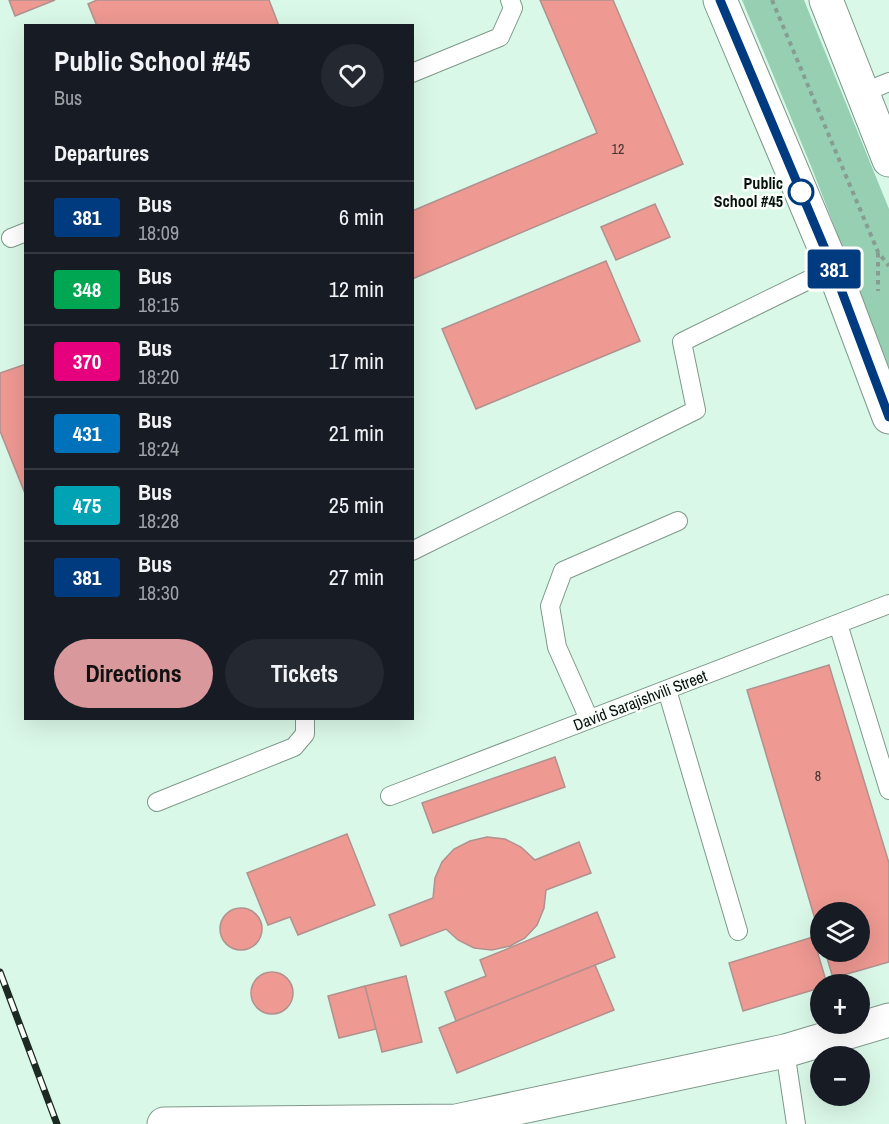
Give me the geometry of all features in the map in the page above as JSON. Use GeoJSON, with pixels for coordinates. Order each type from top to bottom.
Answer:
{"type":"FeatureCollection","features":[{"type":"Feature","properties":{"kind":"street"},"geometry":{"type":"LineString","coordinates":[[720,0],[833,268],[889,417]]}},
{"type":"Feature","properties":{"kind":"street"},"geometry":{"type":"LineString","coordinates":[[826,0],[876,87],[889,160]]}},
{"type":"Feature","properties":{"kind":"street"},"geometry":{"type":"LineString","coordinates":[[164,1124],[456,1121],[785,1051],[889,1020]]}},
{"type":"Feature","properties":{"kind":"lane"},"geometry":{"type":"LineString","coordinates":[[414,72],[500,37],[513,8],[510,0]]}},
{"type":"Feature","properties":{"kind":"lane"},"geometry":{"type":"LineString","coordinates":[[414,550],[696,410],[682,342],[833,268]]}},
{"type":"Feature","properties":{"kind":"lane"},"geometry":{"type":"LineString","coordinates":[[589,720],[556,647],[550,606],[563,571],[678,521]]}},
{"type":"Feature","properties":{"kind":"lane","name":"David Sarajishvili Street"},"geometry":{"type":"LineString","coordinates":[[390,796],[889,604]]}},
{"type":"Feature","properties":{"kind":"lane"},"geometry":{"type":"LineString","coordinates":[[838,624],[889,790]]}},
{"type":"Feature","properties":{"kind":"lane"},"geometry":{"type":"LineString","coordinates":[[667,690],[738,931]]}},
{"type":"Feature","properties":{"kind":"lane"},"geometry":{"type":"LineString","coordinates":[[157,802],[294,747],[305,734],[305,720]]}},
{"type":"Feature","properties":{"kind":"lane"},"geometry":{"type":"LineString","coordinates":[[785,1051],[796,1124]]}},
{"type":"Feature","properties":{"kind":"path"},"geometry":{"type":"LineString","coordinates":[[772,0],[878,252],[889,266]]}},
{"type":"Feature","properties":{"kind":"green space"},"geometry":{"type":"Polygon","coordinates":[[[742,0],[804,0],[889,209],[889,368],[811,166],[742,0]]]}},
{"type":"Feature","properties":{"kind":"building"},"geometry":{"type":"Polygon","coordinates":[[[9,0],[55,0],[15,16],[9,0]]]}},
{"type":"Feature","properties":{"kind":"building"},"geometry":{"type":"Polygon","coordinates":[[[97,0],[269,0],[278,24],[96,24],[88,4],[97,0]]]}},
{"type":"Feature","properties":{"kind":"building"},"geometry":{"type":"Polygon","coordinates":[[[540,0],[613,0],[683,164],[414,278],[414,210],[597,133],[540,0]]]}},
{"type":"Feature","properties":{"kind":"building"},"geometry":{"type":"Polygon","coordinates":[[[655,204],[670,237],[616,260],[601,227],[655,204]]]}},
{"type":"Feature","properties":{"kind":"building"},"geometry":{"type":"Polygon","coordinates":[[[606,261],[640,341],[476,409],[442,329],[606,261]]]}},
{"type":"Feature","properties":{"kind":"building"},"geometry":{"type":"Polygon","coordinates":[[[24,365],[24,491],[0,431],[0,373],[24,365]]]}},
{"type":"Feature","properties":{"kind":"building"},"geometry":{"type":"Polygon","coordinates":[[[829,665],[889,863],[889,962],[847,974],[832,974],[828,962],[870,962],[870,902],[810,902],[747,690],[829,665]]]}},
{"type":"Feature","properties":{"kind":"building"},"geometry":{"type":"Polygon","coordinates":[[[555,757],[565,787],[433,833],[422,803],[555,757]]]}},
{"type":"Feature","properties":{"kind":"building"},"geometry":{"type":"Polygon","coordinates":[[[347,834],[375,905],[298,935],[290,917],[268,925],[247,873],[347,834]]]}},
{"type":"Feature","properties":{"kind":"building"},"geometry":{"type":"Polygon","coordinates":[[[487,837],[505,839],[521,847],[535,860],[579,842],[591,873],[546,890],[544,908],[537,925],[525,938],[510,946],[492,950],[474,948],[458,940],[446,929],[401,946],[389,915],[433,898],[435,878],[442,862],[454,849],[470,841],[487,837]]]}},
{"type":"Feature","properties":{"kind":"building"},"geometry":{"type":"Polygon","coordinates":[[[241,908],[256,914],[262,929],[256,944],[241,950],[226,944],[220,929],[226,914],[241,908]]]}},
{"type":"Feature","properties":{"kind":"building"},"geometry":{"type":"Polygon","coordinates":[[[597,912],[615,957],[456,1021],[445,992],[486,976],[480,960],[597,912]]]}},
{"type":"Feature","properties":{"kind":"building"},"geometry":{"type":"Polygon","coordinates":[[[810,938],[810,962],[820,962],[824,974],[810,974],[810,991],[743,1011],[729,963],[810,938]]]}},
{"type":"Feature","properties":{"kind":"building"},"geometry":{"type":"Polygon","coordinates":[[[595,965],[614,1010],[457,1073],[439,1028],[595,965]]]}},
{"type":"Feature","properties":{"kind":"building"},"geometry":{"type":"Polygon","coordinates":[[[272,972],[287,978],[293,993],[287,1008],[272,1014],[257,1008],[251,993],[257,978],[272,972]]]}},
{"type":"Feature","properties":{"kind":"building"},"geometry":{"type":"Polygon","coordinates":[[[406,976],[422,1042],[382,1052],[365,986],[406,976]]]}},
{"type":"Feature","properties":{"kind":"building"},"geometry":{"type":"Polygon","coordinates":[[[365,986],[376,1029],[339,1038],[328,996],[365,986]]]}},
{"type":"Feature","properties":{"kind":"railway"},"geometry":{"type":"LineString","coordinates":[[0,972],[57,1124]]}},
{"type":"Feature","properties":{"kind":"bus line","name":"381"},"geometry":{"type":"LineString","coordinates":[[720,0],[833,268],[889,417]]}},
{"type":"Feature","properties":{"kind":"place","name":"Public School #45"},"geometry":{"type":"Point","coordinates":[801,192]}}]}
